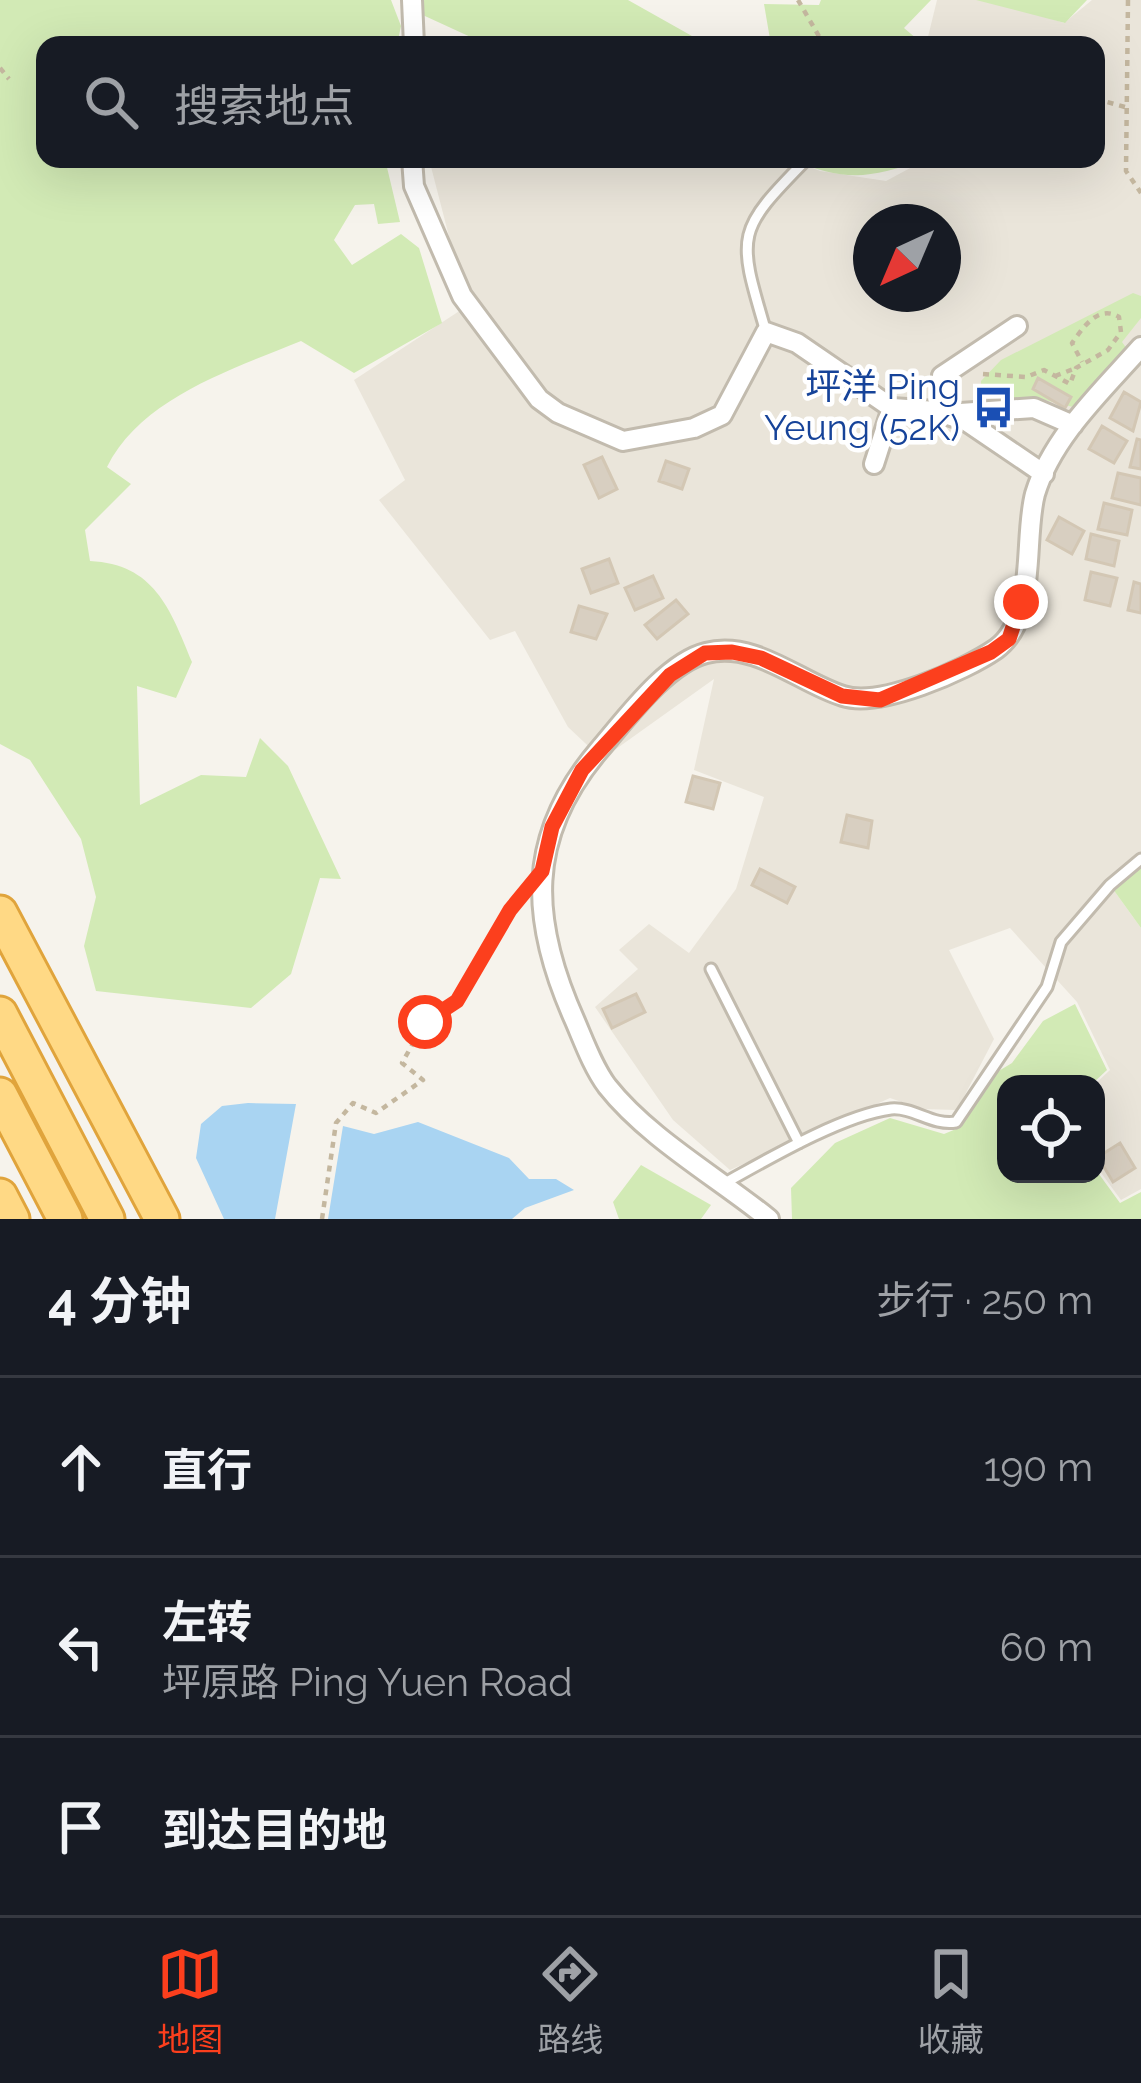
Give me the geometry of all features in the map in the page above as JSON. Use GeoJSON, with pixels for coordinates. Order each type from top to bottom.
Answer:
{"type":"FeatureCollection","features":[{"type":"Feature","properties":{"kind":"highway"},"geometry":{"type":"LineString","coordinates":[[0,913],[162,1219]]}},
{"type":"Feature","properties":{"kind":"highway"},"geometry":{"type":"LineString","coordinates":[[0,1014],[107,1219]]}},
{"type":"Feature","properties":{"kind":"highway"},"geometry":{"type":"LineString","coordinates":[[0,1095],[65,1219]]}},
{"type":"Feature","properties":{"kind":"highway"},"geometry":{"type":"LineString","coordinates":[[0,1196],[12,1219]]}},
{"type":"Feature","properties":{"kind":"street"},"geometry":{"type":"LineString","coordinates":[[412,0],[414,36]]}},
{"type":"Feature","properties":{"kind":"street"},"geometry":{"type":"LineString","coordinates":[[413,168],[414,186],[462,296],[539,399],[558,413],[623,441],[694,428],[722,415],[766,332],[797,343],[892,408],[946,414],[1034,408],[1073,425]]}},
{"type":"Feature","properties":{"kind":"street"},"geometry":{"type":"LineString","coordinates":[[946,414],[942,376],[1017,326]]}},
{"type":"Feature","properties":{"kind":"street"},"geometry":{"type":"LineString","coordinates":[[769,1219],[607,1086],[563,994],[544,939],[542,871],[552,827],[582,770],[670,675],[705,653],[761,658],[842,696],[880,700],[991,652],[1009,639],[1021,602],[1035,494],[1073,425],[1141,347]]}},
{"type":"Feature","properties":{"kind":"street"},"geometry":{"type":"LineString","coordinates":[[874,464],[892,408]]}},
{"type":"Feature","properties":{"kind":"street"},"geometry":{"type":"LineString","coordinates":[[946,414],[987,434],[1044,475]]}},
{"type":"Feature","properties":{"kind":"lane"},"geometry":{"type":"LineString","coordinates":[[766,332],[743,246],[759,208],[798,168]]}},
{"type":"Feature","properties":{"kind":"lane"},"geometry":{"type":"LineString","coordinates":[[725,1183],[799,1143],[893,1109],[935,1122],[956,1122],[1047,987],[1061,942],[1110,885],[1141,859]]}},
{"type":"Feature","properties":{"kind":"lane"},"geometry":{"type":"LineString","coordinates":[[710,969],[799,1143]]}},
{"type":"Feature","properties":{"kind":"path"},"geometry":{"type":"LineString","coordinates":[[798,0],[819,36]]}},
{"type":"Feature","properties":{"kind":"path"},"geometry":{"type":"LineString","coordinates":[[1128,0],[1126,171],[1141,194]]}},
{"type":"Feature","properties":{"kind":"path"},"geometry":{"type":"LineString","coordinates":[[0,68],[9,79]]}},
{"type":"Feature","properties":{"kind":"path"},"geometry":{"type":"LineString","coordinates":[[1105,102],[1127,108]]}},
{"type":"Feature","properties":{"kind":"path"},"geometry":{"type":"LineString","coordinates":[[963,361],[988,375],[1026,377],[1045,370],[1055,376],[1070,384],[1079,365],[1072,343],[1084,325],[1112,312],[1119,317],[1121,332],[1108,350],[1079,365],[1055,376]]}},
{"type":"Feature","properties":{"kind":"path"},"geometry":{"type":"LineString","coordinates":[[1058,389],[1063,380]]}},
{"type":"Feature","properties":{"kind":"path"},"geometry":{"type":"LineString","coordinates":[[322,1219],[336,1123],[353,1103],[376,1113],[423,1080],[402,1063],[425,1022],[457,1001],[510,910],[542,871]]}},
{"type":"Feature","properties":{"kind":"shaded area"},"geometry":{"type":"Polygon","coordinates":[[[937,0],[995,0],[1064,23],[1092,0],[1141,0],[1141,856],[1110,885],[1141,928],[1141,1189],[1121,1200],[1105,1178],[1105,1075],[1110,1070],[1077,1002],[1010,928],[949,950],[994,1039],[957,1110],[922,1109],[890,1098],[730,1170],[673,1120],[595,1007],[638,969],[619,950],[649,924],[689,953],[736,889],[764,797],[694,770],[714,679],[602,759],[568,727],[515,631],[490,640],[379,500],[405,480],[354,380],[467,306],[431,168],[820,171],[886,181],[910,168],[1105,168],[1105,36],[928,36],[937,0]]]}},
{"type":"Feature","properties":{"kind":"green space"},"geometry":{"type":"Polygon","coordinates":[[[0,0],[391,0],[401,26],[399,36],[36,36],[36,168],[387,168],[400,222],[378,224],[374,204],[355,205],[334,240],[352,265],[401,234],[419,248],[442,323],[354,373],[301,341],[219,375],[165,404],[122,443],[107,467],[131,484],[85,530],[90,561],[130,570],[157,592],[192,662],[176,698],[137,686],[140,805],[201,775],[246,777],[260,738],[288,766],[341,879],[320,878],[291,974],[251,1008],[96,991],[84,946],[96,897],[81,839],[30,760],[0,744],[0,0]]]}},
{"type":"Feature","properties":{"kind":"green space"},"geometry":{"type":"Polygon","coordinates":[[[417,0],[628,0],[692,36],[468,36],[414,11],[417,0]]]}},
{"type":"Feature","properties":{"kind":"green space"},"geometry":{"type":"Polygon","coordinates":[[[821,0],[931,0],[904,28],[913,36],[769,36],[764,4],[819,5],[821,0]]]}},
{"type":"Feature","properties":{"kind":"green space"},"geometry":{"type":"Polygon","coordinates":[[[976,0],[1087,0],[1065,23],[976,0]]]}},
{"type":"Feature","properties":{"kind":"green space"},"geometry":{"type":"Polygon","coordinates":[[[816,168],[897,168],[857,175],[816,168]]]}},
{"type":"Feature","properties":{"kind":"green space"},"geometry":{"type":"Polygon","coordinates":[[[1133,293],[1141,296],[1141,318],[1122,342],[1127,349],[1073,407],[1037,398],[987,398],[981,391],[981,381],[1001,360],[1133,293]]]}},
{"type":"Feature","properties":{"kind":"green space"},"geometry":{"type":"Polygon","coordinates":[[[1141,859],[1141,928],[1110,885],[1141,859]]]}},
{"type":"Feature","properties":{"kind":"green space"},"geometry":{"type":"Polygon","coordinates":[[[1075,1004],[1107,1070],[1102,1075],[997,1075],[997,1183],[1105,1182],[1120,1203],[1141,1192],[1141,1219],[792,1219],[791,1188],[835,1143],[890,1118],[944,1134],[961,1127],[992,1075],[1012,1063],[1043,1021],[1075,1004]]]}},
{"type":"Feature","properties":{"kind":"green space"},"geometry":{"type":"Polygon","coordinates":[[[641,1165],[711,1205],[701,1219],[619,1219],[613,1202],[641,1165]]]}},
{"type":"Feature","properties":{"kind":"water"},"geometry":{"type":"Polygon","coordinates":[[[296,1104],[275,1219],[224,1219],[196,1158],[201,1124],[222,1106],[296,1104]]]}},
{"type":"Feature","properties":{"kind":"water"},"geometry":{"type":"Polygon","coordinates":[[[418,1122],[509,1158],[529,1179],[556,1179],[574,1190],[525,1208],[512,1219],[328,1219],[343,1126],[374,1134],[418,1122]]]}},
{"type":"Feature","properties":{"kind":"building"},"geometry":{"type":"Polygon","coordinates":[[[1038,378],[1071,397],[1065,408],[1033,389],[1038,378]]]}},
{"type":"Feature","properties":{"kind":"building"},"geometry":{"type":"Polygon","coordinates":[[[1124,392],[1141,402],[1133,431],[1110,418],[1124,392]]]}},
{"type":"Feature","properties":{"kind":"building"},"geometry":{"type":"Polygon","coordinates":[[[1102,426],[1127,441],[1114,463],[1089,449],[1102,426]]]}},
{"type":"Feature","properties":{"kind":"building"},"geometry":{"type":"Polygon","coordinates":[[[1137,439],[1141,440],[1141,469],[1130,467],[1137,439]]]}},
{"type":"Feature","properties":{"kind":"building"},"geometry":{"type":"Polygon","coordinates":[[[602,457],[617,489],[599,498],[584,465],[602,457]]]}},
{"type":"Feature","properties":{"kind":"building"},"geometry":{"type":"Polygon","coordinates":[[[666,461],[689,469],[682,489],[659,481],[666,461]]]}},
{"type":"Feature","properties":{"kind":"building"},"geometry":{"type":"Polygon","coordinates":[[[1118,473],[1141,478],[1141,505],[1112,498],[1118,473]]]}},
{"type":"Feature","properties":{"kind":"building"},"geometry":{"type":"Polygon","coordinates":[[[1104,503],[1132,510],[1127,535],[1098,529],[1104,503]]]}},
{"type":"Feature","properties":{"kind":"building"},"geometry":{"type":"Polygon","coordinates":[[[1059,517],[1084,531],[1072,554],[1047,540],[1059,517]]]}},
{"type":"Feature","properties":{"kind":"building"},"geometry":{"type":"Polygon","coordinates":[[[1091,534],[1119,541],[1114,566],[1086,559],[1091,534]]]}},
{"type":"Feature","properties":{"kind":"building"},"geometry":{"type":"Polygon","coordinates":[[[609,559],[618,583],[591,593],[582,569],[609,559]]]}},
{"type":"Feature","properties":{"kind":"building"},"geometry":{"type":"Polygon","coordinates":[[[1091,572],[1117,578],[1110,606],[1085,600],[1091,572]]]}},
{"type":"Feature","properties":{"kind":"building"},"geometry":{"type":"Polygon","coordinates":[[[653,576],[663,598],[635,610],[625,588],[653,576]]]}},
{"type":"Feature","properties":{"kind":"building"},"geometry":{"type":"Polygon","coordinates":[[[1134,582],[1141,584],[1141,613],[1128,610],[1134,582]]]}},
{"type":"Feature","properties":{"kind":"building"},"geometry":{"type":"Polygon","coordinates":[[[676,600],[688,614],[657,639],[645,625],[676,600]]]}},
{"type":"Feature","properties":{"kind":"building"},"geometry":{"type":"Polygon","coordinates":[[[579,606],[607,614],[596,639],[571,632],[579,606]]]}},
{"type":"Feature","properties":{"kind":"building"},"geometry":{"type":"Polygon","coordinates":[[[693,776],[720,783],[713,809],[686,802],[693,776]]]}},
{"type":"Feature","properties":{"kind":"building"},"geometry":{"type":"Polygon","coordinates":[[[847,815],[872,821],[868,848],[841,842],[847,815]]]}},
{"type":"Feature","properties":{"kind":"building"},"geometry":{"type":"Polygon","coordinates":[[[760,869],[795,887],[787,903],[752,885],[760,869]]]}},
{"type":"Feature","properties":{"kind":"building"},"geometry":{"type":"Polygon","coordinates":[[[636,994],[645,1012],[612,1028],[603,1009],[636,994]]]}},
{"type":"Feature","properties":{"kind":"building"},"geometry":{"type":"Polygon","coordinates":[[[1120,1143],[1135,1168],[1113,1182],[1105,1169],[1105,1153],[1120,1143]]]}},
{"type":"Feature","properties":{"kind":"place","name":"坪洋 Ping Yeung (52K)"},"geometry":{"type":"Point","coordinates":[994,407]}},
{"type":"Feature","properties":{"kind":"route"},"geometry":{"type":"LineString","coordinates":[[425,1022],[457,1001],[510,910],[542,871],[552,827],[582,770],[670,675],[705,653],[732,652],[761,658],[842,696],[880,700],[991,652],[1009,639],[1021,602]]}}]}
